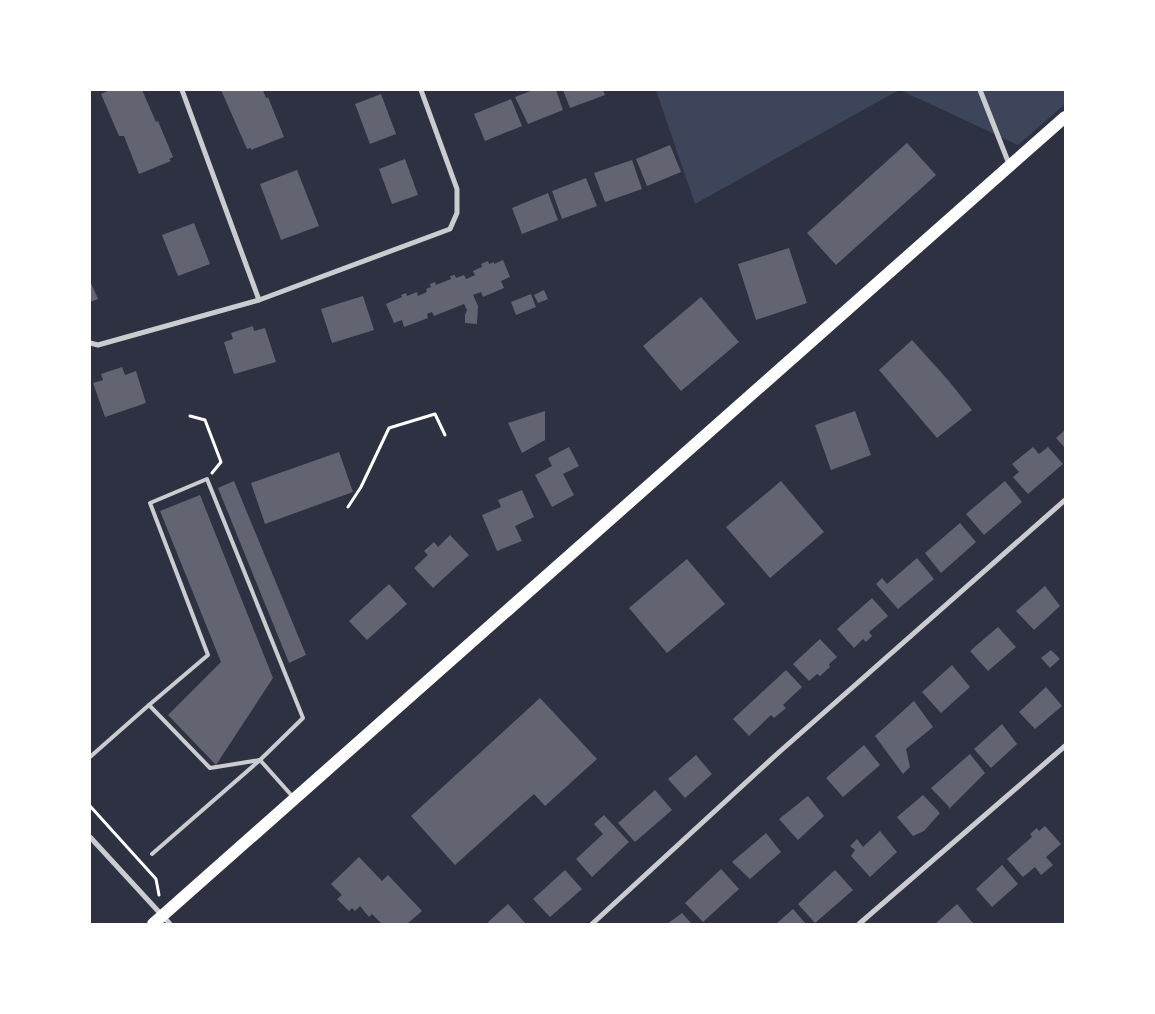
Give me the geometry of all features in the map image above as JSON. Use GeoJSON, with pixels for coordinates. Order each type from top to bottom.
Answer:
{"type":"FeatureCollection","features":[{"type":"Feature","properties":{"kind":"main road"},"geometry":{"type":"LineString","coordinates":[[162,921],[295,799],[1065,117]]}},
{"type":"Feature","properties":{"kind":"street"},"geometry":{"type":"LineString","coordinates":[[182,90],[259,300]]}},
{"type":"Feature","properties":{"kind":"street"},"geometry":{"type":"LineString","coordinates":[[90,343],[98,345],[259,300],[450,230],[457,213],[457,189],[421,90]]}},
{"type":"Feature","properties":{"kind":"street"},"geometry":{"type":"LineString","coordinates":[[980,90],[1010,166]]}},
{"type":"Feature","properties":{"kind":"street"},"geometry":{"type":"LineString","coordinates":[[592,924],[778,754],[1065,500]]}},
{"type":"Feature","properties":{"kind":"street"},"geometry":{"type":"LineString","coordinates":[[859,924],[1065,746]]}},
{"type":"Feature","properties":{"kind":"street"},"geometry":{"type":"LineString","coordinates":[[90,837],[162,921]]}},
{"type":"Feature","properties":{"kind":"lane"},"geometry":{"type":"LineString","coordinates":[[90,757],[208,655],[150,503],[207,479],[303,718],[260,760],[152,854]]}},
{"type":"Feature","properties":{"kind":"lane"},"geometry":{"type":"LineString","coordinates":[[149,705],[210,768],[260,760]]}},
{"type":"Feature","properties":{"kind":"lane"},"geometry":{"type":"LineString","coordinates":[[260,760],[295,799]]}},
{"type":"Feature","properties":{"kind":"path"},"geometry":{"type":"LineString","coordinates":[[348,507],[361,487],[389,428],[435,414],[445,435]]}},
{"type":"Feature","properties":{"kind":"path"},"geometry":{"type":"LineString","coordinates":[[190,416],[205,420],[222,462],[207,479]]}},
{"type":"Feature","properties":{"kind":"path"},"geometry":{"type":"LineString","coordinates":[[90,806],[156,879],[162,921]]}},
{"type":"Feature","properties":{"kind":"shaded area"},"geometry":{"type":"Polygon","coordinates":[[[656,90],[899,90],[695,204],[656,90]]]}},
{"type":"Feature","properties":{"kind":"shaded area"},"geometry":{"type":"Polygon","coordinates":[[[900,90],[1065,90],[1065,104],[1018,145],[900,90]]]}},
{"type":"Feature","properties":{"kind":"building"},"geometry":{"type":"Polygon","coordinates":[[[110,90],[142,90],[156,122],[158,121],[173,157],[169,159],[171,161],[139,174],[124,136],[119,136],[101,94],[110,90]]]}},
{"type":"Feature","properties":{"kind":"building"},"geometry":{"type":"Polygon","coordinates":[[[221,90],[263,90],[266,98],[268,97],[284,137],[251,150],[251,148],[247,149],[221,90]]]}},
{"type":"Feature","properties":{"kind":"building"},"geometry":{"type":"Polygon","coordinates":[[[533,90],[556,90],[563,110],[528,124],[515,97],[533,90]]]}},
{"type":"Feature","properties":{"kind":"building"},"geometry":{"type":"Polygon","coordinates":[[[563,90],[603,90],[605,95],[570,108],[563,90]]]}},
{"type":"Feature","properties":{"kind":"building"},"geometry":{"type":"Polygon","coordinates":[[[381,94],[396,134],[370,144],[355,104],[381,94]]]}},
{"type":"Feature","properties":{"kind":"building"},"geometry":{"type":"Polygon","coordinates":[[[511,99],[522,126],[485,141],[474,114],[511,99]]]}},
{"type":"Feature","properties":{"kind":"building"},"geometry":{"type":"Polygon","coordinates":[[[907,143],[936,175],[836,265],[807,233],[907,143]]]}},
{"type":"Feature","properties":{"kind":"building"},"geometry":{"type":"Polygon","coordinates":[[[670,145],[681,172],[647,186],[636,159],[670,145]]]}},
{"type":"Feature","properties":{"kind":"building"},"geometry":{"type":"Polygon","coordinates":[[[405,159],[418,195],[392,204],[379,169],[405,159]]]}},
{"type":"Feature","properties":{"kind":"building"},"geometry":{"type":"Polygon","coordinates":[[[632,160],[642,189],[605,202],[594,173],[632,160]]]}},
{"type":"Feature","properties":{"kind":"building"},"geometry":{"type":"Polygon","coordinates":[[[297,170],[319,226],[281,240],[260,184],[297,170]]]}},
{"type":"Feature","properties":{"kind":"building"},"geometry":{"type":"Polygon","coordinates":[[[586,178],[597,206],[562,219],[552,191],[586,178]]]}},
{"type":"Feature","properties":{"kind":"building"},"geometry":{"type":"Polygon","coordinates":[[[548,193],[558,220],[522,234],[512,208],[548,193]]]}},
{"type":"Feature","properties":{"kind":"building"},"geometry":{"type":"Polygon","coordinates":[[[194,223],[210,264],[178,276],[162,235],[194,223]]]}},
{"type":"Feature","properties":{"kind":"building"},"geometry":{"type":"Polygon","coordinates":[[[789,248],[807,303],[756,320],[738,264],[789,248]]]}},
{"type":"Feature","properties":{"kind":"building"},"geometry":{"type":"Polygon","coordinates":[[[503,260],[510,277],[501,281],[504,288],[483,297],[481,292],[473,295],[478,306],[477,324],[465,323],[467,310],[464,304],[434,316],[432,312],[427,314],[428,318],[404,327],[402,320],[394,323],[386,304],[402,297],[401,295],[406,293],[407,296],[417,292],[418,296],[427,292],[426,289],[431,287],[430,284],[435,282],[436,285],[451,279],[450,276],[455,275],[456,278],[464,275],[466,279],[475,275],[473,271],[482,267],[481,264],[488,261],[489,264],[494,262],[494,264],[503,260]]]}},
{"type":"Feature","properties":{"kind":"building"},"geometry":{"type":"Polygon","coordinates":[[[90,281],[98,299],[90,302],[90,281]]]}},
{"type":"Feature","properties":{"kind":"building"},"geometry":{"type":"Polygon","coordinates":[[[544,290],[548,299],[538,303],[534,295],[544,290]]]}},
{"type":"Feature","properties":{"kind":"building"},"geometry":{"type":"Polygon","coordinates":[[[531,294],[536,307],[516,315],[511,302],[531,294]]]}},
{"type":"Feature","properties":{"kind":"building"},"geometry":{"type":"Polygon","coordinates":[[[363,296],[374,330],[332,343],[321,309],[363,296]]]}},
{"type":"Feature","properties":{"kind":"building"},"geometry":{"type":"Polygon","coordinates":[[[701,297],[739,342],[681,391],[643,346],[701,297]]]}},
{"type":"Feature","properties":{"kind":"building"},"geometry":{"type":"Polygon","coordinates":[[[253,326],[254,331],[265,328],[276,362],[234,374],[224,342],[233,339],[231,333],[253,326]]]}},
{"type":"Feature","properties":{"kind":"building"},"geometry":{"type":"Polygon","coordinates":[[[912,340],[972,410],[937,438],[879,370],[912,340]]]}},
{"type":"Feature","properties":{"kind":"building"},"geometry":{"type":"Polygon","coordinates":[[[122,367],[125,375],[136,371],[146,403],[105,417],[93,383],[103,380],[101,374],[122,367]]]}},
{"type":"Feature","properties":{"kind":"building"},"geometry":{"type":"Polygon","coordinates":[[[545,411],[545,440],[522,453],[508,423],[545,411]]]}},
{"type":"Feature","properties":{"kind":"building"},"geometry":{"type":"Polygon","coordinates":[[[855,411],[871,455],[831,470],[815,425],[855,411]]]}},
{"type":"Feature","properties":{"kind":"building"},"geometry":{"type":"Polygon","coordinates":[[[1065,430],[1065,448],[1056,438],[1065,430]]]}},
{"type":"Feature","properties":{"kind":"building"},"geometry":{"type":"Polygon","coordinates":[[[569,447],[579,466],[563,474],[574,495],[552,507],[535,475],[552,466],[548,458],[569,447]]]}},
{"type":"Feature","properties":{"kind":"building"},"geometry":{"type":"Polygon","coordinates":[[[1033,447],[1039,454],[1048,447],[1063,464],[1028,494],[1013,477],[1019,472],[1012,464],[1033,447]]]}},
{"type":"Feature","properties":{"kind":"building"},"geometry":{"type":"Polygon","coordinates":[[[339,452],[353,492],[265,524],[251,483],[339,452]]]}},
{"type":"Feature","properties":{"kind":"building"},"geometry":{"type":"Polygon","coordinates":[[[234,481],[306,655],[289,663],[218,488],[234,481]]]}},
{"type":"Feature","properties":{"kind":"building"},"geometry":{"type":"Polygon","coordinates":[[[781,481],[824,532],[770,578],[726,527],[781,481]]]}},
{"type":"Feature","properties":{"kind":"building"},"geometry":{"type":"Polygon","coordinates":[[[1005,481],[1022,502],[984,535],[966,514],[1005,481]]]}},
{"type":"Feature","properties":{"kind":"building"},"geometry":{"type":"Polygon","coordinates":[[[522,490],[534,517],[515,526],[522,541],[497,551],[482,515],[501,507],[498,500],[522,490]]]}},
{"type":"Feature","properties":{"kind":"building"},"geometry":{"type":"Polygon","coordinates":[[[200,495],[273,678],[216,765],[168,715],[221,662],[160,511],[200,495]]]}},
{"type":"Feature","properties":{"kind":"building"},"geometry":{"type":"Polygon","coordinates":[[[960,523],[976,542],[941,573],[925,553],[960,523]]]}},
{"type":"Feature","properties":{"kind":"building"},"geometry":{"type":"Polygon","coordinates":[[[450,535],[469,555],[433,588],[414,568],[428,555],[424,551],[434,542],[438,547],[450,535]]]}},
{"type":"Feature","properties":{"kind":"building"},"geometry":{"type":"Polygon","coordinates":[[[917,558],[934,579],[898,609],[876,584],[882,578],[887,584],[917,558]]]}},
{"type":"Feature","properties":{"kind":"building"},"geometry":{"type":"Polygon","coordinates":[[[687,559],[725,604],[667,653],[629,608],[687,559]]]}},
{"type":"Feature","properties":{"kind":"building"},"geometry":{"type":"Polygon","coordinates":[[[389,584],[407,604],[367,640],[349,621],[389,584]]]}},
{"type":"Feature","properties":{"kind":"building"},"geometry":{"type":"Polygon","coordinates":[[[1045,586],[1060,606],[1034,630],[1016,611],[1045,586]]]}},
{"type":"Feature","properties":{"kind":"building"},"geometry":{"type":"Polygon","coordinates":[[[872,598],[888,616],[869,632],[872,636],[866,642],[863,639],[854,648],[837,629],[872,598]]]}},
{"type":"Feature","properties":{"kind":"building"},"geometry":{"type":"Polygon","coordinates":[[[998,627],[1016,647],[988,671],[970,651],[998,627]]]}},
{"type":"Feature","properties":{"kind":"building"},"geometry":{"type":"Polygon","coordinates":[[[820,639],[837,657],[820,676],[817,674],[809,681],[793,664],[820,639]]]}},
{"type":"Feature","properties":{"kind":"building"},"geometry":{"type":"Polygon","coordinates":[[[1051,650],[1060,659],[1050,668],[1041,658],[1051,650]]]}},
{"type":"Feature","properties":{"kind":"building"},"geometry":{"type":"Polygon","coordinates":[[[952,665],[970,687],[941,713],[922,692],[952,665]]]}},
{"type":"Feature","properties":{"kind":"building"},"geometry":{"type":"Polygon","coordinates":[[[786,670],[802,687],[783,705],[786,708],[774,718],[771,715],[749,736],[733,719],[786,670]]]}},
{"type":"Feature","properties":{"kind":"building"},"geometry":{"type":"Polygon","coordinates":[[[1046,687],[1062,706],[1035,729],[1019,712],[1046,687]]]}},
{"type":"Feature","properties":{"kind":"building"},"geometry":{"type":"Polygon","coordinates":[[[540,698],[597,759],[545,806],[534,794],[455,865],[411,816],[540,698]]]}},
{"type":"Feature","properties":{"kind":"building"},"geometry":{"type":"Polygon","coordinates":[[[914,701],[933,727],[906,749],[910,767],[903,774],[875,736],[914,701]]]}},
{"type":"Feature","properties":{"kind":"building"},"geometry":{"type":"Polygon","coordinates":[[[1002,724],[1017,744],[991,768],[974,749],[1002,724]]]}},
{"type":"Feature","properties":{"kind":"building"},"geometry":{"type":"Polygon","coordinates":[[[864,745],[880,765],[843,797],[826,778],[864,745]]]}},
{"type":"Feature","properties":{"kind":"building"},"geometry":{"type":"Polygon","coordinates":[[[970,754],[985,773],[949,809],[931,788],[970,754]]]}},
{"type":"Feature","properties":{"kind":"building"},"geometry":{"type":"Polygon","coordinates":[[[696,755],[712,774],[685,798],[668,779],[696,755]]]}},
{"type":"Feature","properties":{"kind":"building"},"geometry":{"type":"Polygon","coordinates":[[[655,790],[672,810],[635,842],[618,823],[655,790]]]}},
{"type":"Feature","properties":{"kind":"building"},"geometry":{"type":"Polygon","coordinates":[[[923,795],[940,813],[924,831],[913,836],[897,817],[923,795]]]}},
{"type":"Feature","properties":{"kind":"building"},"geometry":{"type":"Polygon","coordinates":[[[808,796],[824,816],[798,840],[779,819],[808,796]]]}},
{"type":"Feature","properties":{"kind":"building"},"geometry":{"type":"Polygon","coordinates":[[[604,815],[629,842],[592,877],[576,859],[603,834],[594,824],[604,815]]]}},
{"type":"Feature","properties":{"kind":"building"},"geometry":{"type":"Polygon","coordinates":[[[1045,826],[1061,844],[1046,857],[1053,865],[1041,875],[1035,867],[1023,877],[1007,859],[1032,837],[1030,834],[1037,828],[1039,831],[1045,826]]]}},
{"type":"Feature","properties":{"kind":"building"},"geometry":{"type":"Polygon","coordinates":[[[880,831],[897,852],[870,877],[851,856],[855,850],[850,846],[857,839],[863,847],[880,831]]]}},
{"type":"Feature","properties":{"kind":"building"},"geometry":{"type":"Polygon","coordinates":[[[766,833],[781,852],[750,879],[732,862],[766,833]]]}},
{"type":"Feature","properties":{"kind":"building"},"geometry":{"type":"Polygon","coordinates":[[[359,857],[382,881],[388,875],[422,911],[407,924],[382,924],[372,914],[369,917],[360,906],[355,911],[352,908],[349,911],[337,899],[342,895],[331,884],[359,857]]]}},
{"type":"Feature","properties":{"kind":"building"},"geometry":{"type":"Polygon","coordinates":[[[1002,865],[1018,884],[992,907],[976,889],[1002,865]]]}},
{"type":"Feature","properties":{"kind":"building"},"geometry":{"type":"Polygon","coordinates":[[[721,869],[739,889],[703,922],[685,903],[721,869]]]}},
{"type":"Feature","properties":{"kind":"building"},"geometry":{"type":"Polygon","coordinates":[[[565,870],[582,889],[550,917],[533,899],[565,870]]]}},
{"type":"Feature","properties":{"kind":"building"},"geometry":{"type":"Polygon","coordinates":[[[835,870],[853,890],[815,923],[798,904],[835,870]]]}},
{"type":"Feature","properties":{"kind":"building"},"geometry":{"type":"Polygon","coordinates":[[[508,904],[526,924],[490,924],[488,922],[508,904]]]}},
{"type":"Feature","properties":{"kind":"building"},"geometry":{"type":"Polygon","coordinates":[[[957,904],[972,924],[935,924],[957,904]]]}},
{"type":"Feature","properties":{"kind":"building"},"geometry":{"type":"Polygon","coordinates":[[[793,909],[806,924],[776,924],[793,909]]]}},
{"type":"Feature","properties":{"kind":"building"},"geometry":{"type":"Polygon","coordinates":[[[682,913],[692,924],[667,924],[682,913]]]}}]}
